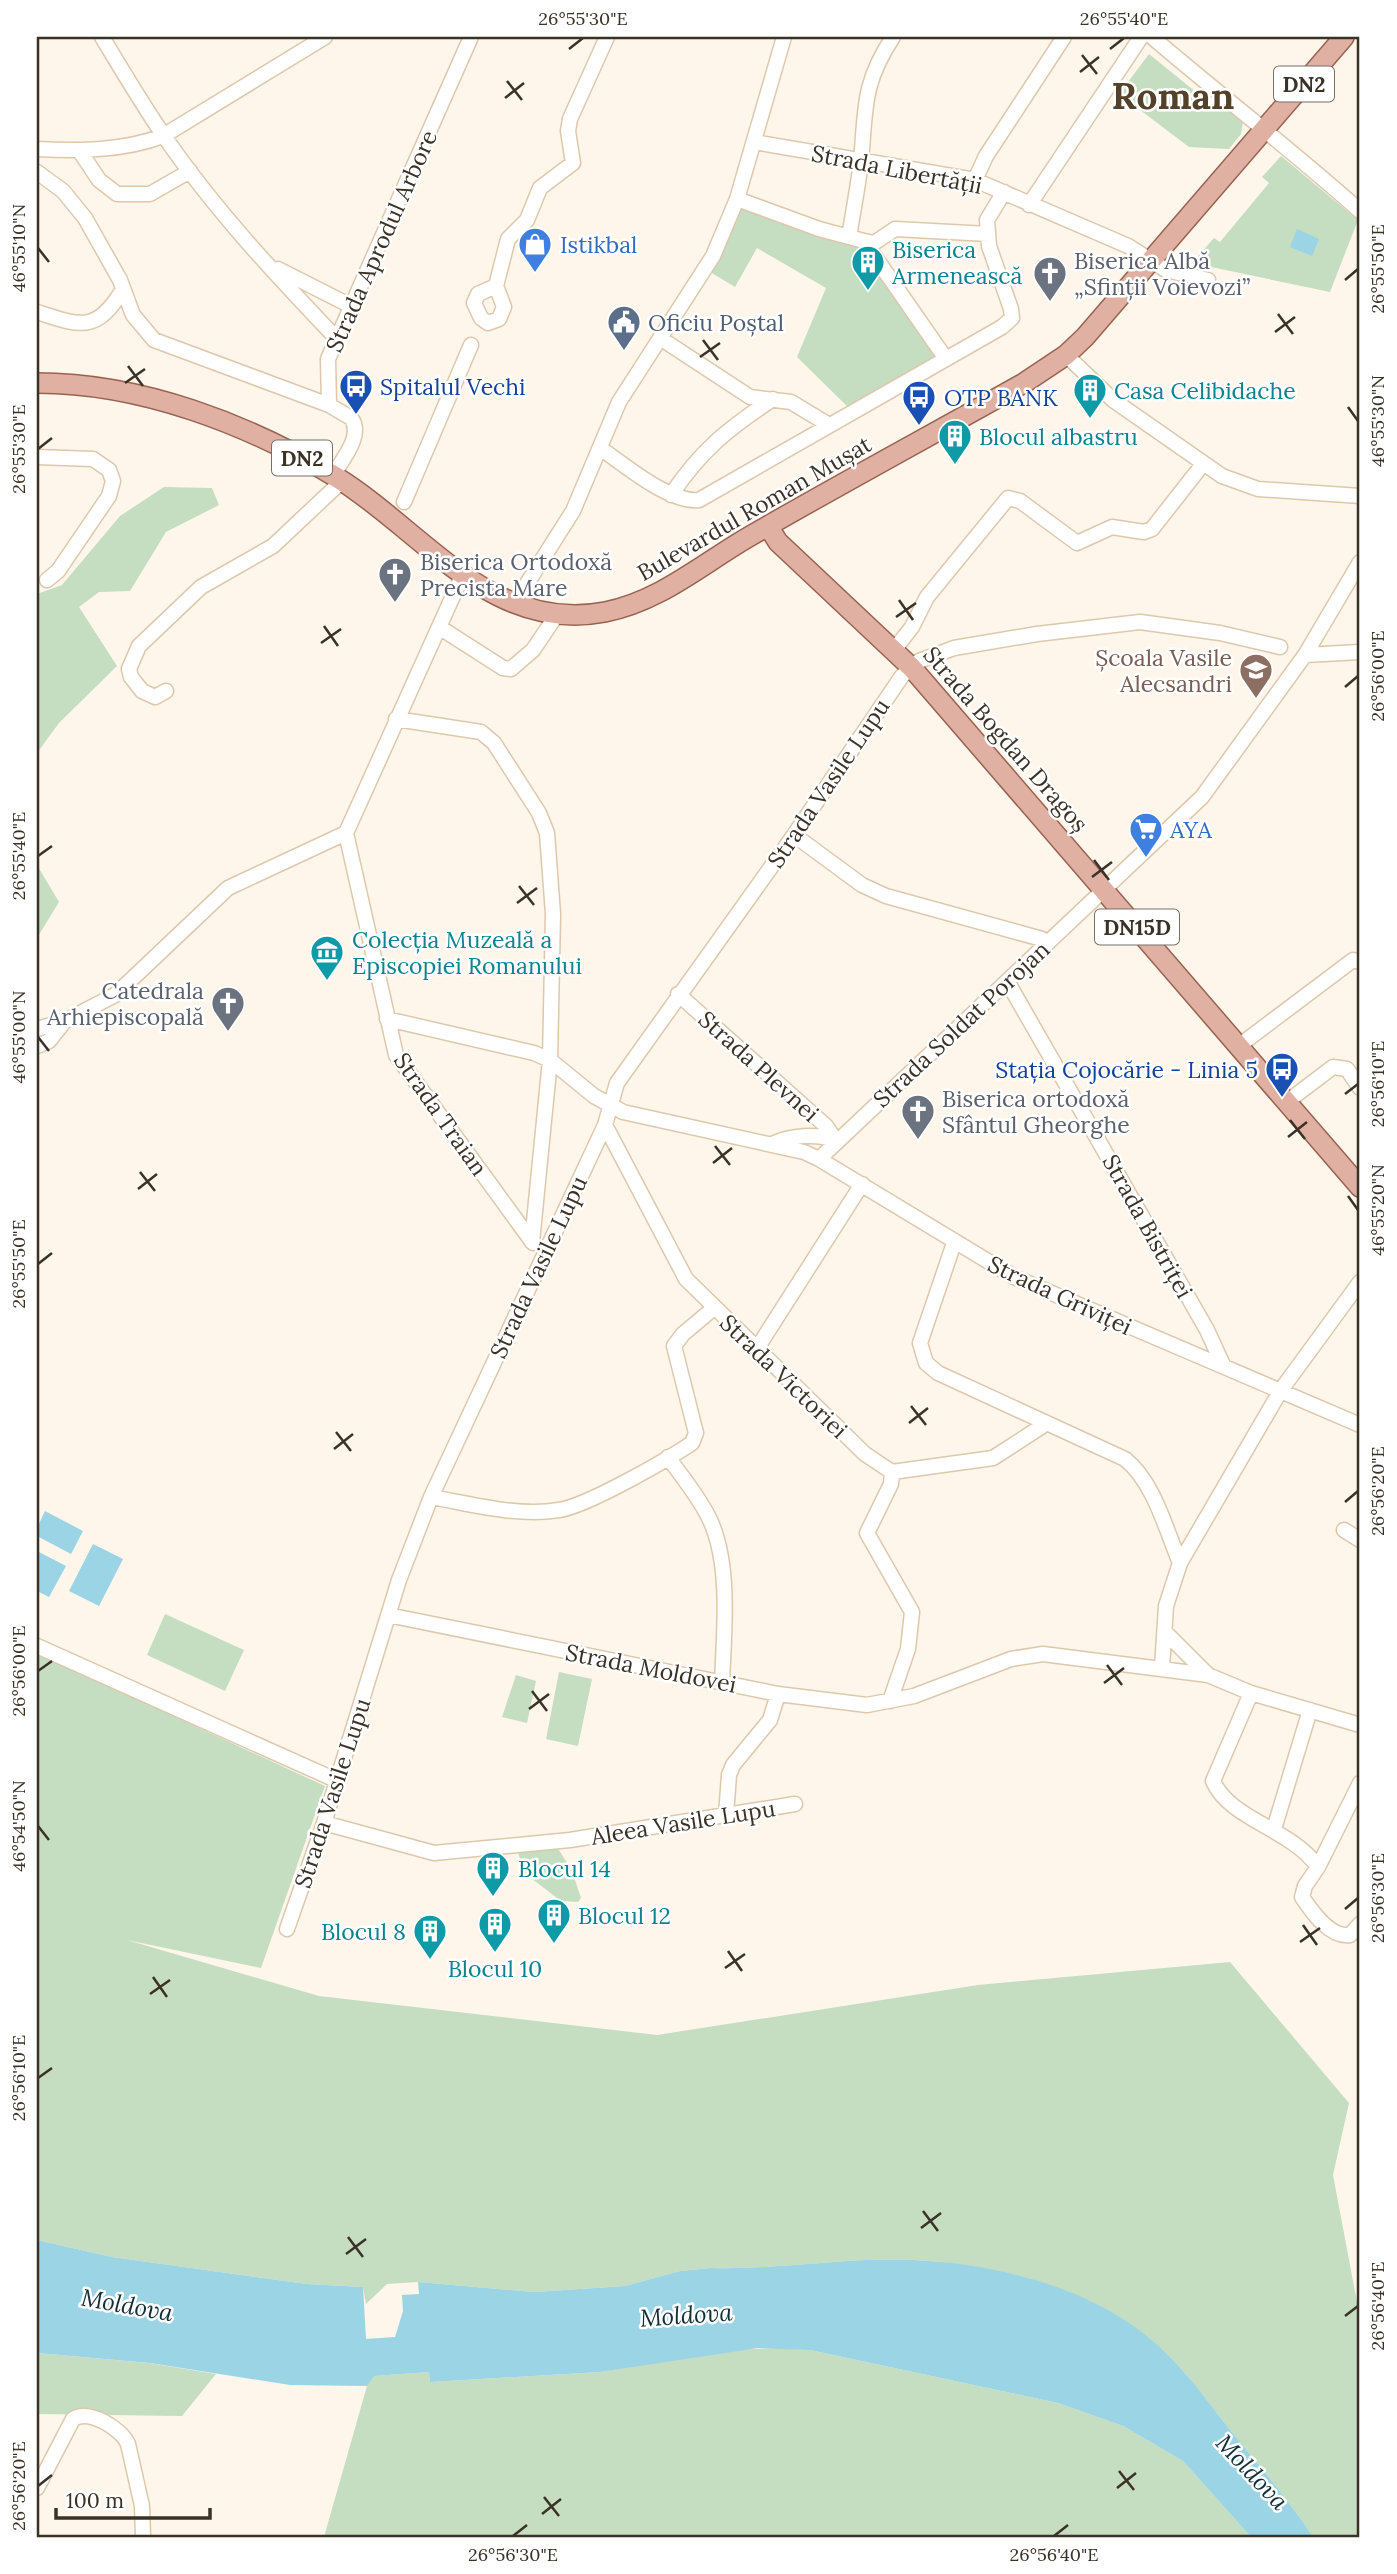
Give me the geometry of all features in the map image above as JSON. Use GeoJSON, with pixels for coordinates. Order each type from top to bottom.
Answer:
{"type":"FeatureCollection","features":[{"type":"Feature","properties":{"kind":"main road","name":"Bulevardul Roman Mușat"},"geometry":{"type":"LineString","coordinates":[[37,383],[133,395],[237,426],[337,478],[397,519],[462,576],[485,592],[514,604],[581,615],[631,605],[670,587],[768,526],[1024,383],[1066,355],[1111,309],[1149,260],[1345,37]]}},
{"type":"Feature","properties":{"kind":"main road","name":"Strada Bogdan Dragoș"},"geometry":{"type":"LineString","coordinates":[[768,526],[778,542],[912,668],[1360,1187]]}},
{"type":"Feature","properties":{"kind":"street"},"geometry":{"type":"LineString","coordinates":[[102,37],[163,136],[190,171],[261,258],[337,339]]}},
{"type":"Feature","properties":{"kind":"street"},"geometry":{"type":"LineString","coordinates":[[37,149],[121,147],[163,136],[325,37]]}},
{"type":"Feature","properties":{"kind":"street"},"geometry":{"type":"LineString","coordinates":[[496,286],[508,239],[527,220],[540,188],[579,166],[568,131],[570,119],[607,37]]}},
{"type":"Feature","properties":{"kind":"street"},"geometry":{"type":"LineString","coordinates":[[514,604],[573,511],[619,402],[713,256],[737,199],[784,37]]}},
{"type":"Feature","properties":{"kind":"street"},"geometry":{"type":"LineString","coordinates":[[849,237],[861,161],[862,115],[871,72],[893,37]]}},
{"type":"Feature","properties":{"kind":"street"},"geometry":{"type":"LineString","coordinates":[[975,180],[992,148],[1064,37]]}},
{"type":"Feature","properties":{"kind":"street"},"geometry":{"type":"LineString","coordinates":[[1029,205],[1140,37]]}},
{"type":"Feature","properties":{"kind":"street"},"geometry":{"type":"LineString","coordinates":[[1152,37],[1287,146],[1360,211]]}},
{"type":"Feature","properties":{"kind":"street","name":"Strada Aprodul Arbore"},"geometry":{"type":"LineString","coordinates":[[329,405],[328,359],[467,38]]}},
{"type":"Feature","properties":{"kind":"street","name":"Strada Libertății"},"geometry":{"type":"LineString","coordinates":[[754,142],[975,180],[1128,246],[1166,270],[1208,280]]}},
{"type":"Feature","properties":{"kind":"street"},"geometry":{"type":"LineString","coordinates":[[79,150],[99,180],[117,194],[150,194],[190,171]]}},
{"type":"Feature","properties":{"kind":"street"},"geometry":{"type":"LineString","coordinates":[[37,172],[54,184],[80,210],[114,268],[136,321],[155,340],[329,405],[351,418],[355,430],[337,478],[272,546],[201,587],[139,646],[129,668],[131,677],[142,691],[155,696],[166,691]]}},
{"type":"Feature","properties":{"kind":"street"},"geometry":{"type":"LineString","coordinates":[[600,448],[671,495],[688,501],[699,500],[946,359],[1012,318],[986,220],[1004,192]]}},
{"type":"Feature","properties":{"kind":"street"},"geometry":{"type":"LineString","coordinates":[[737,199],[874,243],[895,229],[988,234]]}},
{"type":"Feature","properties":{"kind":"street"},"geometry":{"type":"LineString","coordinates":[[864,241],[946,359]]}},
{"type":"Feature","properties":{"kind":"street"},"geometry":{"type":"LineString","coordinates":[[261,258],[288,276],[351,306]]}},
{"type":"Feature","properties":{"kind":"street"},"geometry":{"type":"LineString","coordinates":[[37,312],[77,324],[94,323],[109,313],[122,291]]}},
{"type":"Feature","properties":{"kind":"street"},"geometry":{"type":"LineString","coordinates":[[660,338],[750,397],[791,402],[829,425]]}},
{"type":"Feature","properties":{"kind":"street"},"geometry":{"type":"LineString","coordinates":[[404,502],[471,345]]}},
{"type":"Feature","properties":{"kind":"street"},"geometry":{"type":"LineString","coordinates":[[1066,355],[1112,400],[1222,477],[1258,489],[1360,496]]}},
{"type":"Feature","properties":{"kind":"street"},"geometry":{"type":"LineString","coordinates":[[671,495],[703,451],[725,431],[774,399]]}},
{"type":"Feature","properties":{"kind":"street"},"geometry":{"type":"LineString","coordinates":[[37,457],[93,459],[109,470],[113,481],[109,496],[58,571],[47,580]]}},
{"type":"Feature","properties":{"kind":"street"},"geometry":{"type":"LineString","coordinates":[[894,650],[912,627],[927,597],[1004,501],[1009,498],[1020,501],[1077,543],[1112,527],[1143,532],[1160,523],[1203,464]]}},
{"type":"Feature","properties":{"kind":"street","name":"Strada Soldat Porojan"},"geometry":{"type":"LineString","coordinates":[[819,1159],[1202,797],[1305,655],[1360,562]]}},
{"type":"Feature","properties":{"kind":"street"},"geometry":{"type":"LineString","coordinates":[[37,1029],[65,1021],[96,1006],[130,982],[228,888],[346,833],[462,576]]}},
{"type":"Feature","properties":{"kind":"street"},"geometry":{"type":"LineString","coordinates":[[439,627],[503,668],[512,669],[533,650],[558,613]]}},
{"type":"Feature","properties":{"kind":"street"},"geometry":{"type":"LineString","coordinates":[[912,668],[919,661],[954,649],[1037,634],[1140,622],[1220,633],[1280,647]]}},
{"type":"Feature","properties":{"kind":"street"},"geometry":{"type":"LineString","coordinates":[[1305,655],[1360,652]]}},
{"type":"Feature","properties":{"kind":"street","name":"Strada Vasile Lupu"},"geometry":{"type":"LineString","coordinates":[[287,1929],[338,1781],[388,1615],[431,1497],[605,1125],[617,1083],[794,835],[902,676],[912,668]]}},
{"type":"Feature","properties":{"kind":"street"},"geometry":{"type":"LineString","coordinates":[[396,719],[481,732],[494,743],[539,813],[547,832],[552,902],[550,1060],[532,1242]]}},
{"type":"Feature","properties":{"kind":"street","name":"Strada Traian"},"geometry":{"type":"LineString","coordinates":[[346,833],[396,1055],[542,1257]]}},
{"type":"Feature","properties":{"kind":"street"},"geometry":{"type":"LineString","coordinates":[[794,835],[862,885],[886,896],[1042,939],[1046,944]]}},
{"type":"Feature","properties":{"kind":"street"},"geometry":{"type":"LineString","coordinates":[[1240,1045],[1353,960],[1360,962]]}},
{"type":"Feature","properties":{"kind":"street","name":"Strada Bistriței"},"geometry":{"type":"LineString","coordinates":[[1007,981],[1207,1330],[1223,1365]]}},
{"type":"Feature","properties":{"kind":"street","name":"Strada Plevnei"},"geometry":{"type":"LineString","coordinates":[[678,994],[826,1126],[836,1141]]}},
{"type":"Feature","properties":{"kind":"street","name":"Strada Griviței"},"geometry":{"type":"LineString","coordinates":[[387,1019],[534,1053],[550,1060],[609,1106],[771,1144],[819,1159],[954,1243],[1062,1299],[1360,1425]]}},
{"type":"Feature","properties":{"kind":"street"},"geometry":{"type":"LineString","coordinates":[[37,1046],[49,1041],[65,1021]]}},
{"type":"Feature","properties":{"kind":"street"},"geometry":{"type":"LineString","coordinates":[[1288,1101],[1333,1067],[1347,1069],[1360,1088]]}},
{"type":"Feature","properties":{"kind":"street","name":"Strada Victoriei"},"geometry":{"type":"LineString","coordinates":[[605,1125],[673,1259],[686,1279],[865,1454],[892,1472]]}},
{"type":"Feature","properties":{"kind":"street","name":"Strada Griviței"},"geometry":{"type":"LineString","coordinates":[[771,1144],[780,1140],[824,1136],[836,1141]]}},
{"type":"Feature","properties":{"kind":"street"},"geometry":{"type":"LineString","coordinates":[[756,1350],[862,1184]]}},
{"type":"Feature","properties":{"kind":"street"},"geometry":{"type":"LineString","coordinates":[[954,1243],[920,1343],[926,1363],[938,1373],[1116,1454],[1134,1466],[1147,1487],[1180,1563]]}},
{"type":"Feature","properties":{"kind":"street"},"geometry":{"type":"LineString","coordinates":[[1162,1668],[1168,1593],[1180,1563],[1281,1390],[1360,1282]]}},
{"type":"Feature","properties":{"kind":"street"},"geometry":{"type":"LineString","coordinates":[[431,1497],[489,1507],[559,1510],[587,1500],[692,1443],[696,1433],[674,1346],[683,1334],[714,1308]]}},
{"type":"Feature","properties":{"kind":"street"},"geometry":{"type":"LineString","coordinates":[[890,1701],[910,1639],[912,1612],[867,1533],[891,1484],[892,1472],[993,1458],[1047,1423]]}},
{"type":"Feature","properties":{"kind":"street"},"geometry":{"type":"LineString","coordinates":[[668,1457],[703,1507],[716,1536],[724,1593],[722,1682]]}},
{"type":"Feature","properties":{"kind":"street"},"geometry":{"type":"LineString","coordinates":[[1344,1530],[1360,1540]]}},
{"type":"Feature","properties":{"kind":"street","name":"Strada Moldovei"},"geometry":{"type":"LineString","coordinates":[[388,1615],[778,1694],[867,1705],[914,1696],[1027,1655],[1043,1654],[1208,1675]]}},
{"type":"Feature","properties":{"kind":"street"},"geometry":{"type":"LineString","coordinates":[[1165,1632],[1208,1675],[1251,1693],[1360,1725]]}},
{"type":"Feature","properties":{"kind":"street"},"geometry":{"type":"LineString","coordinates":[[37,1646],[338,1781]]}},
{"type":"Feature","properties":{"kind":"street"},"geometry":{"type":"LineString","coordinates":[[1251,1693],[1213,1781],[1226,1801],[1274,1829],[1304,1851],[1318,1867]]}},
{"type":"Feature","properties":{"kind":"street"},"geometry":{"type":"LineString","coordinates":[[726,1815],[729,1775],[733,1765],[770,1720],[778,1694]]}},
{"type":"Feature","properties":{"kind":"street"},"geometry":{"type":"LineString","coordinates":[[1274,1829],[1310,1710]]}},
{"type":"Feature","properties":{"kind":"street"},"geometry":{"type":"LineString","coordinates":[[1360,1783],[1318,1867],[1305,1885],[1302,1897],[1329,1929],[1343,1936],[1350,1935],[1360,1924]]}},
{"type":"Feature","properties":{"kind":"street","name":"Aleea Vasile Lupu"},"geometry":{"type":"LineString","coordinates":[[324,1823],[434,1853],[569,1840],[795,1804]]}},
{"type":"Feature","properties":{"kind":"street"},"geometry":{"type":"LineString","coordinates":[[37,2488],[73,2419],[87,2416],[107,2424],[124,2436],[128,2444],[142,2506],[144,2537]]}},
{"type":"Feature","properties":{"kind":"green space"},"geometry":{"type":"Polygon","coordinates":[[[1149,54],[1218,110],[1228,108],[1243,121],[1241,134],[1229,149],[1189,147],[1119,94],[1149,54]]]}},
{"type":"Feature","properties":{"kind":"green space"},"geometry":{"type":"Polygon","coordinates":[[[1281,156],[1358,220],[1330,292],[1192,263],[1214,238],[1220,242],[1269,183],[1262,177],[1281,156]]]}},
{"type":"Feature","properties":{"kind":"green space"},"geometry":{"type":"Polygon","coordinates":[[[737,199],[864,241],[946,359],[852,411],[797,357],[826,288],[757,248],[735,287],[705,269],[737,199]]]}},
{"type":"Feature","properties":{"kind":"green space"},"geometry":{"type":"Polygon","coordinates":[[[164,487],[212,488],[219,505],[166,532],[130,591],[99,592],[79,607],[117,666],[59,723],[37,753],[37,594],[62,585],[120,516],[164,487]]]}},
{"type":"Feature","properties":{"kind":"green space"},"geometry":{"type":"Polygon","coordinates":[[[37,865],[59,902],[37,938],[37,865]]]}},
{"type":"Feature","properties":{"kind":"green space"},"geometry":{"type":"Polygon","coordinates":[[[165,1614],[244,1650],[225,1691],[147,1655],[165,1614]]]}},
{"type":"Feature","properties":{"kind":"green space"},"geometry":{"type":"Polygon","coordinates":[[[37,1653],[325,1786],[261,1968],[127,1940],[319,1996],[657,2035],[978,1985],[1230,1962],[1349,2103],[1333,2175],[1360,2318],[1360,2537],[1313,2537],[1196,2386],[1171,2358],[1145,2335],[1116,2315],[1085,2299],[1017,2275],[947,2263],[863,2260],[680,2271],[625,2286],[534,2292],[418,2282],[387,2284],[366,2304],[363,2287],[307,2284],[112,2257],[37,2240],[37,1653]]]}},
{"type":"Feature","properties":{"kind":"green space"},"geometry":{"type":"Polygon","coordinates":[[[559,1672],[592,1679],[578,1746],[546,1739],[559,1672]]]}},
{"type":"Feature","properties":{"kind":"green space"},"geometry":{"type":"Polygon","coordinates":[[[516,1675],[536,1681],[527,1723],[502,1717],[516,1675]]]}},
{"type":"Feature","properties":{"kind":"green space"},"geometry":{"type":"Polygon","coordinates":[[[536,1845],[559,1850],[572,1871],[581,1898],[578,1902],[561,1901],[523,1872],[517,1847],[536,1845]]]}},
{"type":"Feature","properties":{"kind":"green space"},"geometry":{"type":"Polygon","coordinates":[[[730,2350],[810,2350],[1058,2403],[1123,2426],[1183,2461],[1251,2537],[324,2537],[367,2386],[373,2376],[429,2372],[430,2382],[600,2372],[730,2350]]]}},
{"type":"Feature","properties":{"kind":"green space"},"geometry":{"type":"Polygon","coordinates":[[[37,2353],[149,2363],[216,2374],[182,2416],[37,2414],[37,2353]]]}},
{"type":"Feature","properties":{"kind":"water"},"geometry":{"type":"Polygon","coordinates":[[[1297,229],[1319,239],[1312,256],[1290,247],[1297,229]]]}},
{"type":"Feature","properties":{"kind":"water"},"geometry":{"type":"Polygon","coordinates":[[[45,1511],[83,1531],[71,1554],[37,1536],[37,1528],[45,1511]]]}},
{"type":"Feature","properties":{"kind":"water"},"geometry":{"type":"Polygon","coordinates":[[[93,1544],[123,1559],[99,1606],[69,1591],[93,1544]]]}},
{"type":"Feature","properties":{"kind":"water"},"geometry":{"type":"Polygon","coordinates":[[[37,1551],[66,1566],[49,1597],[37,1591],[37,1551]]]}},
{"type":"Feature","properties":{"kind":"water","name":"Moldova"},"geometry":{"type":"Polygon","coordinates":[[[37,2240],[112,2257],[307,2284],[363,2287],[366,2339],[395,2337],[403,2311],[402,2295],[419,2294],[418,2282],[534,2292],[625,2286],[680,2271],[711,2268],[888,2260],[948,2263],[1018,2275],[1052,2285],[1116,2315],[1145,2335],[1171,2358],[1285,2498],[1313,2537],[1251,2537],[1183,2461],[1123,2426],[1058,2403],[810,2350],[758,2348],[600,2372],[430,2382],[429,2372],[374,2376],[367,2386],[290,2385],[150,2363],[37,2353],[37,2240]]]}},
{"type":"Feature","properties":{"kind":"place","name":"Istikbal"},"geometry":{"type":"Point","coordinates":[535,274]}},
{"type":"Feature","properties":{"kind":"place","name":"Biserica Armenească"},"geometry":{"type":"Point","coordinates":[868,292]}},
{"type":"Feature","properties":{"kind":"place","name":"Biserica Albă „Sfinții Voievozi”"},"geometry":{"type":"Point","coordinates":[1050,303]}},
{"type":"Feature","properties":{"kind":"place","name":"Oficiu Poștal"},"geometry":{"type":"Point","coordinates":[624,352]}},
{"type":"Feature","properties":{"kind":"place","name":"Spitalul Vechi"},"geometry":{"type":"Point","coordinates":[356,416]}},
{"type":"Feature","properties":{"kind":"place","name":"Casa Celibidache"},"geometry":{"type":"Point","coordinates":[1090,420]}},
{"type":"Feature","properties":{"kind":"place","name":"OTP BANK"},"geometry":{"type":"Point","coordinates":[919,427]}},
{"type":"Feature","properties":{"kind":"place","name":"Blocul albastru"},"geometry":{"type":"Point","coordinates":[955,466]}},
{"type":"Feature","properties":{"kind":"place","name":"Biserica Ortodoxă Precista Mare"},"geometry":{"type":"Point","coordinates":[395,604]}},
{"type":"Feature","properties":{"kind":"place","name":"Școala Vasile Alecsandri"},"geometry":{"type":"Point","coordinates":[1256,700]}},
{"type":"Feature","properties":{"kind":"place","name":"AYA"},"geometry":{"type":"Point","coordinates":[1146,859]}},
{"type":"Feature","properties":{"kind":"place","name":"Colecția Muzeală a Episcopiei Romanului"},"geometry":{"type":"Point","coordinates":[327,982]}},
{"type":"Feature","properties":{"kind":"place","name":"Catedrala Arhiepiscopală"},"geometry":{"type":"Point","coordinates":[228,1033]}},
{"type":"Feature","properties":{"kind":"place","name":"Stația Cojocărie - Linia 5"},"geometry":{"type":"Point","coordinates":[1282,1099]}},
{"type":"Feature","properties":{"kind":"place","name":"Biserica ortodoxă Sfântul Gheorghe"},"geometry":{"type":"Point","coordinates":[918,1141]}},
{"type":"Feature","properties":{"kind":"place","name":"Blocul 14"},"geometry":{"type":"Point","coordinates":[493,1898]}},
{"type":"Feature","properties":{"kind":"place","name":"Blocul 12"},"geometry":{"type":"Point","coordinates":[554,1945]}},
{"type":"Feature","properties":{"kind":"place","name":"Blocul 10"},"geometry":{"type":"Point","coordinates":[495,1954]}},
{"type":"Feature","properties":{"kind":"place","name":"Blocul 8"},"geometry":{"type":"Point","coordinates":[430,1961]}},
{"type":"Feature","properties":{"kind":"district","name":"Roman"},"geometry":{"type":"Point","coordinates":[1173,95]}}]}
